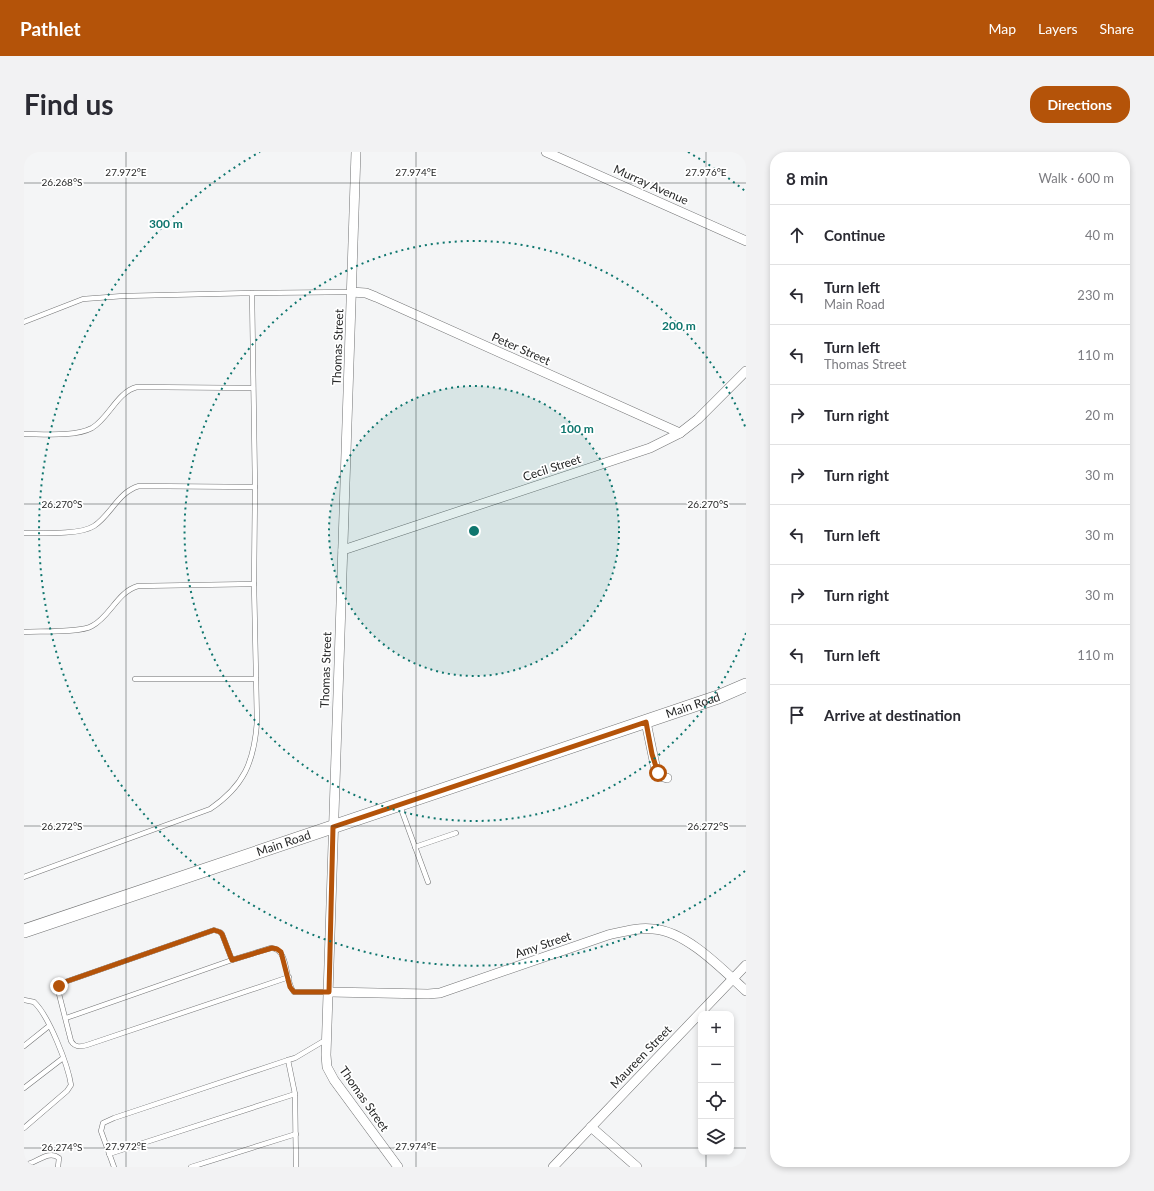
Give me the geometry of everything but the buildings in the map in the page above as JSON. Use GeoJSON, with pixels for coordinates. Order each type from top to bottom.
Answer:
{"type":"FeatureCollection","features":[{"type":"Feature","properties":{"kind":"main road","name":"Main Road"},"geometry":{"type":"LineString","coordinates":[[24,931],[646,722],[718,697],[746,684]]}},
{"type":"Feature","properties":{"kind":"street","name":"Thomas Street"},"geometry":{"type":"LineString","coordinates":[[356,152],[326,1062],[334,1080],[398,1167]]}},
{"type":"Feature","properties":{"kind":"street","name":"Murray Avenue"},"geometry":{"type":"LineString","coordinates":[[546,152],[746,240]]}},
{"type":"Feature","properties":{"kind":"street","name":"Peter Street"},"geometry":{"type":"LineString","coordinates":[[351,292],[366,293],[376,297],[680,433]]}},
{"type":"Feature","properties":{"kind":"street","name":"Cecil Street"},"geometry":{"type":"LineString","coordinates":[[343,550],[650,448],[680,433],[698,419],[746,371]]}},
{"type":"Feature","properties":{"kind":"street"},"geometry":{"type":"LineString","coordinates":[[646,722],[656,770],[660,776],[667,778]]}},
{"type":"Feature","properties":{"kind":"street","name":"Amy Street"},"geometry":{"type":"LineString","coordinates":[[329,992],[440,993],[608,935],[653,928],[677,935],[688,942],[746,991]]}},
{"type":"Feature","properties":{"kind":"street","name":"Maureen Street"},"geometry":{"type":"LineString","coordinates":[[553,1167],[746,965]]}},
{"type":"Feature","properties":{"kind":"street"},"geometry":{"type":"LineString","coordinates":[[591,1127],[637,1167]]}},
{"type":"Feature","properties":{"kind":"lane"},"geometry":{"type":"LineString","coordinates":[[24,322],[83,299],[123,296],[351,292]]}},
{"type":"Feature","properties":{"kind":"lane"},"geometry":{"type":"LineString","coordinates":[[24,877],[210,809],[229,796],[243,777],[251,759],[255,743],[257,722],[254,584],[255,487],[252,293]]}},
{"type":"Feature","properties":{"kind":"lane"},"geometry":{"type":"LineString","coordinates":[[24,434],[83,432],[100,422],[126,392],[137,387],[253,388]]}},
{"type":"Feature","properties":{"kind":"lane"},"geometry":{"type":"LineString","coordinates":[[24,533],[78,532],[88,530],[97,524],[126,492],[139,486],[255,487]]}},
{"type":"Feature","properties":{"kind":"lane"},"geometry":{"type":"LineString","coordinates":[[24,632],[79,630],[88,628],[98,622],[123,594],[131,588],[138,586],[254,584]]}},
{"type":"Feature","properties":{"kind":"lane"},"geometry":{"type":"LineString","coordinates":[[135,679],[256,679]]}},
{"type":"Feature","properties":{"kind":"lane"},"geometry":{"type":"LineString","coordinates":[[400,804],[428,882]]}},
{"type":"Feature","properties":{"kind":"lane"},"geometry":{"type":"LineString","coordinates":[[415,848],[456,833]]}},
{"type":"Feature","properties":{"kind":"lane"},"geometry":{"type":"LineString","coordinates":[[232,960],[222,934],[218,931],[212,931],[60,984],[58,988],[58,995],[73,1044],[78,1047],[83,1046],[289,977]]}},
{"type":"Feature","properties":{"kind":"lane"},"geometry":{"type":"LineString","coordinates":[[66,1018],[232,960],[272,948],[281,952],[289,977],[290,987],[294,992],[329,992]]}},
{"type":"Feature","properties":{"kind":"lane"},"geometry":{"type":"LineString","coordinates":[[24,1000],[32,1001],[38,1006],[49,1026],[63,1058],[70,1082],[69,1089],[24,1128]]}},
{"type":"Feature","properties":{"kind":"lane"},"geometry":{"type":"LineString","coordinates":[[24,1046],[49,1026]]}},
{"type":"Feature","properties":{"kind":"lane"},"geometry":{"type":"LineString","coordinates":[[114,1167],[101,1131],[103,1123],[295,1058],[327,1039]]}},
{"type":"Feature","properties":{"kind":"lane"},"geometry":{"type":"LineString","coordinates":[[24,1088],[63,1058]]}},
{"type":"Feature","properties":{"kind":"lane"},"geometry":{"type":"LineString","coordinates":[[288,1060],[295,1094],[296,1167]]}},
{"type":"Feature","properties":{"kind":"lane"},"geometry":{"type":"LineString","coordinates":[[109,1154],[295,1094]]}},
{"type":"Feature","properties":{"kind":"lane"},"geometry":{"type":"LineString","coordinates":[[191,1167],[296,1134]]}},
{"type":"Feature","properties":{"kind":"lane"},"geometry":{"type":"LineString","coordinates":[[24,1165],[32,1164],[50,1155],[54,1155],[59,1158],[58,1167]]}},
{"type":"Feature","properties":{"kind":"route"},"geometry":{"type":"LineString","coordinates":[[59,986],[62,983],[214,930],[222,934],[232,960],[272,948],[277,949],[281,952],[289,977],[290,987],[294,992],[329,992],[333,827],[646,722],[652,754],[658,773]]}}]}
